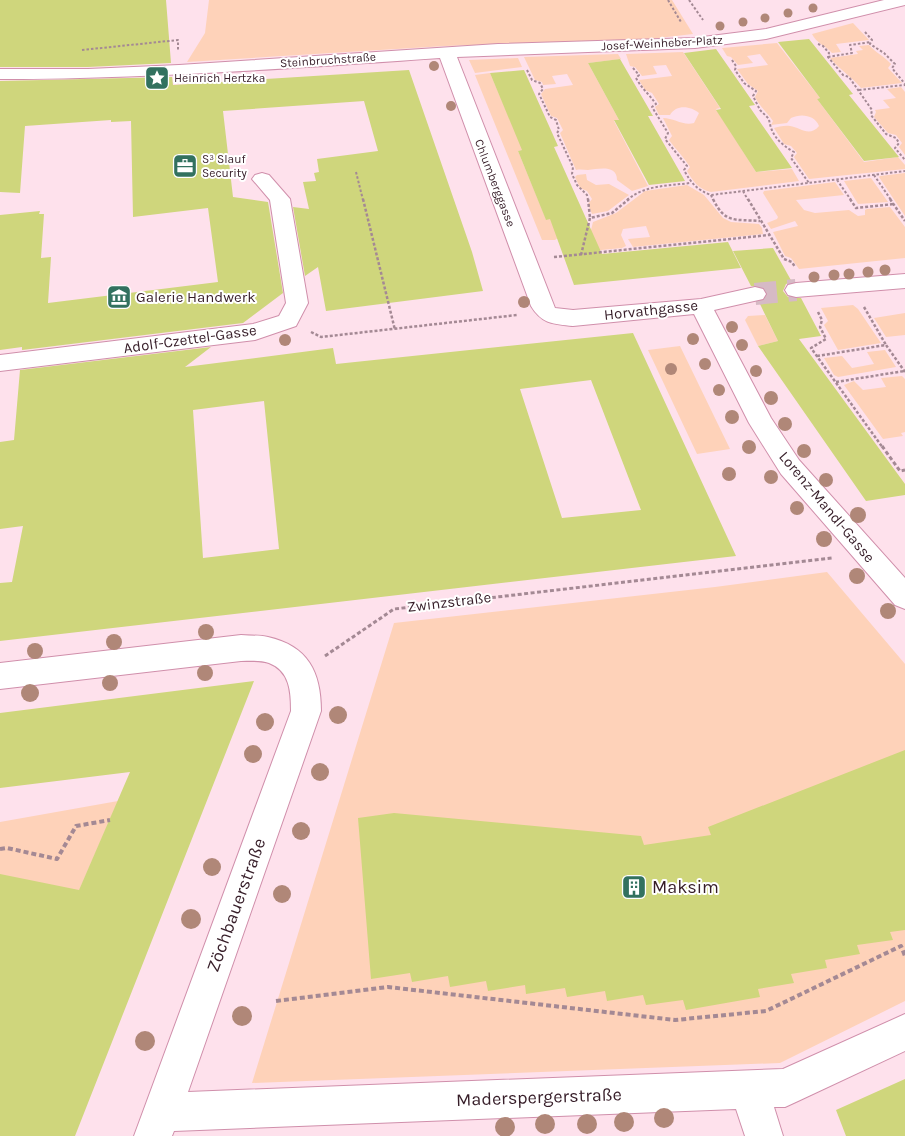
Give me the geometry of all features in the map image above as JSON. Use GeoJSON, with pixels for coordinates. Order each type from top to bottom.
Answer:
{"type":"FeatureCollection","features":[{"type":"Feature","properties":{"kind":"street","name":"Josef-Weinheber-Platz"},"geometry":{"type":"LineString","coordinates":[[446,52],[717,41],[799,27],[904,0]]}},
{"type":"Feature","properties":{"kind":"street","name":"Steinbruchstraße"},"geometry":{"type":"LineString","coordinates":[[0,74],[88,74],[179,70],[446,52]]}},
{"type":"Feature","properties":{"kind":"street","name":"Chlumberggasse"},"geometry":{"type":"LineString","coordinates":[[446,52],[524,260],[542,306],[547,313]]}},
{"type":"Feature","properties":{"kind":"street"},"geometry":{"type":"LineString","coordinates":[[262,179],[280,199],[297,303],[288,321]]}},
{"type":"Feature","properties":{"kind":"street"},"geometry":{"type":"LineString","coordinates":[[802,290],[905,281]]}},
{"type":"Feature","properties":{"kind":"street","name":"Horvathgasse"},"geometry":{"type":"LineString","coordinates":[[547,313],[558,317],[573,318],[701,306],[755,294]]}},
{"type":"Feature","properties":{"kind":"street","name":"Lorenz-Mandl-Gasse"},"geometry":{"type":"LineString","coordinates":[[701,306],[760,423],[790,467],[865,554],[900,584]]}},
{"type":"Feature","properties":{"kind":"street","name":"Adolf-Czettel-Gasse"},"geometry":{"type":"LineString","coordinates":[[0,363],[255,332],[288,321]]}},
{"type":"Feature","properties":{"kind":"street"},"geometry":{"type":"LineString","coordinates":[[0,676],[241,648],[269,650],[289,659],[301,672]]}},
{"type":"Feature","properties":{"kind":"street","name":"Zöchbauerstraße"},"geometry":{"type":"LineString","coordinates":[[157,1124],[306,711],[307,692],[301,672]]}},
{"type":"Feature","properties":{"kind":"street","name":"Maderspergerstraße"},"geometry":{"type":"LineString","coordinates":[[157,1124],[785,1088],[905,1032]]}},
{"type":"Feature","properties":{"kind":"street"},"geometry":{"type":"LineString","coordinates":[[749,1089],[764,1136]]}},
{"type":"Feature","properties":{"kind":"path"},"geometry":{"type":"LineString","coordinates":[[848,14],[872,40],[870,44],[884,53],[895,64],[892,68],[905,84]]}},
{"type":"Feature","properties":{"kind":"path"},"geometry":{"type":"LineString","coordinates":[[799,27],[816,43],[823,46],[829,53],[828,57],[843,75],[849,77],[872,110],[871,116],[886,134],[896,138],[899,143],[895,148],[905,160]]}},
{"type":"Feature","properties":{"kind":"path"},"geometry":{"type":"LineString","coordinates":[[717,41],[724,56],[733,61],[736,66],[735,70],[744,83],[756,91],[753,96],[761,112],[767,115],[770,121],[769,127],[782,145],[794,152],[791,158],[810,183]]}},
{"type":"Feature","properties":{"kind":"path"},"geometry":{"type":"LineString","coordinates":[[828,57],[852,53],[850,46],[871,42]]}},
{"type":"Feature","properties":{"kind":"path"},"geometry":{"type":"LineString","coordinates":[[622,46],[629,66],[635,68],[639,74],[636,78],[644,92],[650,95],[656,104],[652,108],[668,133],[665,139],[678,156],[684,160],[687,166],[684,170],[690,183],[700,192],[711,195],[905,171]]}},
{"type":"Feature","properties":{"kind":"path"},"geometry":{"type":"LineString","coordinates":[[526,68],[532,80],[540,83],[542,89],[539,94],[550,117],[556,120],[559,130],[557,133],[573,167],[572,174],[577,185],[587,195],[586,204],[590,218],[581,255]]}},
{"type":"Feature","properties":{"kind":"path"},"geometry":{"type":"LineString","coordinates":[[859,90],[905,84]]}},
{"type":"Feature","properties":{"kind":"path"},"geometry":{"type":"LineString","coordinates":[[356,172],[394,330]]}},
{"type":"Feature","properties":{"kind":"path"},"geometry":{"type":"LineString","coordinates":[[874,175],[905,221]]}},
{"type":"Feature","properties":{"kind":"path"},"geometry":{"type":"LineString","coordinates":[[837,180],[856,208],[894,204]]}},
{"type":"Feature","properties":{"kind":"path"},"geometry":{"type":"LineString","coordinates":[[590,218],[612,212],[638,191],[647,188],[690,183]]}},
{"type":"Feature","properties":{"kind":"path"},"geometry":{"type":"LineString","coordinates":[[743,191],[784,259],[792,262],[799,273],[802,290],[822,320],[820,328],[826,339],[811,348],[900,471],[905,470]]}},
{"type":"Feature","properties":{"kind":"path"},"geometry":{"type":"LineString","coordinates":[[711,195],[718,210],[726,218],[761,221]]}},
{"type":"Feature","properties":{"kind":"path"},"geometry":{"type":"LineString","coordinates":[[524,260],[769,235]]}},
{"type":"Feature","properties":{"kind":"path"},"geometry":{"type":"LineString","coordinates":[[836,382],[904,371],[886,345],[851,286]]}},
{"type":"Feature","properties":{"kind":"path"},"geometry":{"type":"LineString","coordinates":[[288,321],[322,337],[547,313]]}},
{"type":"Feature","properties":{"kind":"path"},"geometry":{"type":"LineString","coordinates":[[817,356],[886,345]]}},
{"type":"Feature","properties":{"kind":"path","name":"Zwinzstraße"},"geometry":{"type":"LineString","coordinates":[[301,672],[394,609],[865,554]]}},
{"type":"Feature","properties":{"kind":"path"},"geometry":{"type":"LineString","coordinates":[[0,849],[7,848],[57,859],[76,826],[110,820]]}},
{"type":"Feature","properties":{"kind":"path"},"geometry":{"type":"LineString","coordinates":[[276,1001],[388,987],[675,1020],[766,1011],[902,946],[905,956]]}},
{"type":"Feature","properties":{"kind":"shaded area"},"geometry":{"type":"Polygon","coordinates":[[[209,0],[672,0],[693,34],[650,39],[445,46],[187,62],[205,33],[209,0]]]}},
{"type":"Feature","properties":{"kind":"shaded area"},"geometry":{"type":"Polygon","coordinates":[[[853,23],[869,40],[836,44],[841,52],[832,53],[816,40],[812,34],[853,23]]]}},
{"type":"Feature","properties":{"kind":"shaded area"},"geometry":{"type":"Polygon","coordinates":[[[777,43],[820,98],[817,99],[864,162],[898,157],[905,165],[905,169],[809,179],[794,157],[797,153],[791,146],[784,144],[774,128],[788,126],[808,132],[819,126],[817,122],[811,117],[799,116],[791,118],[787,123],[771,125],[773,121],[755,97],[758,91],[748,84],[737,69],[768,65],[760,54],[747,56],[753,63],[738,65],[731,57],[727,56],[722,48],[777,43]]]}},
{"type":"Feature","properties":{"kind":"shaded area"},"geometry":{"type":"Polygon","coordinates":[[[869,45],[891,64],[888,68],[902,83],[861,88],[830,58],[858,54],[856,51],[863,50],[859,46],[869,45]]]}},
{"type":"Feature","properties":{"kind":"shaded area"},"geometry":{"type":"Polygon","coordinates":[[[683,52],[720,108],[716,109],[756,172],[792,169],[799,181],[711,192],[696,184],[687,171],[690,167],[669,140],[672,136],[663,118],[690,124],[694,123],[699,113],[684,107],[676,109],[670,115],[659,115],[655,107],[659,104],[652,93],[645,90],[639,80],[672,76],[666,65],[653,66],[657,74],[642,76],[635,67],[630,66],[626,54],[683,52]]]}},
{"type":"Feature","properties":{"kind":"shaded area"},"geometry":{"type":"Polygon","coordinates":[[[618,54],[621,59],[588,63],[619,120],[614,121],[648,186],[632,191],[617,180],[614,172],[610,170],[576,170],[560,133],[563,130],[557,118],[551,116],[541,94],[545,89],[573,85],[567,74],[552,76],[556,84],[543,85],[542,82],[535,80],[524,57],[618,54]]]}},
{"type":"Feature","properties":{"kind":"shaded area"},"geometry":{"type":"Polygon","coordinates":[[[518,58],[522,67],[475,73],[469,60],[518,58]]]}},
{"type":"Feature","properties":{"kind":"shaded area"},"geometry":{"type":"Polygon","coordinates":[[[490,73],[523,150],[518,151],[546,219],[551,219],[559,237],[555,240],[542,240],[475,75],[490,73]]]}},
{"type":"Feature","properties":{"kind":"shaded area"},"geometry":{"type":"Polygon","coordinates":[[[901,87],[905,92],[905,155],[899,147],[902,143],[896,135],[888,133],[874,117],[875,110],[890,108],[883,100],[896,98],[887,89],[901,87]]]}},
{"type":"Feature","properties":{"kind":"shaded area"},"geometry":{"type":"Polygon","coordinates":[[[905,173],[905,216],[879,177],[905,173]]]}},
{"type":"Feature","properties":{"kind":"shaded area"},"geometry":{"type":"Polygon","coordinates":[[[586,174],[587,180],[596,185],[609,184],[629,195],[608,211],[592,214],[588,204],[592,199],[587,191],[580,188],[575,177],[586,174]]]}},
{"type":"Feature","properties":{"kind":"shaded area"},"geometry":{"type":"Polygon","coordinates":[[[871,178],[888,202],[858,204],[844,181],[871,178]]]}},
{"type":"Feature","properties":{"kind":"shaded area"},"geometry":{"type":"Polygon","coordinates":[[[835,182],[844,195],[796,200],[804,210],[815,213],[849,210],[858,216],[865,215],[865,210],[867,209],[890,207],[905,227],[905,258],[799,269],[791,258],[785,256],[773,232],[798,226],[795,221],[771,229],[767,223],[778,217],[763,193],[764,191],[835,182]]]}},
{"type":"Feature","properties":{"kind":"shaded area"},"geometry":{"type":"Polygon","coordinates":[[[687,185],[704,195],[723,218],[731,222],[759,224],[763,234],[633,247],[628,239],[650,237],[646,226],[623,229],[621,235],[626,246],[622,248],[591,251],[587,246],[593,222],[616,213],[645,191],[687,185]]]}},
{"type":"Feature","properties":{"kind":"shaded area"},"geometry":{"type":"Polygon","coordinates":[[[853,305],[858,309],[881,343],[838,350],[824,325],[828,321],[821,308],[853,305]]]}},
{"type":"Feature","properties":{"kind":"shaded area"},"geometry":{"type":"Polygon","coordinates":[[[905,313],[905,335],[886,337],[874,318],[905,313]]]}},
{"type":"Feature","properties":{"kind":"shaded area"},"geometry":{"type":"Polygon","coordinates":[[[765,315],[778,341],[758,346],[745,320],[748,316],[765,315]]]}},
{"type":"Feature","properties":{"kind":"shaded area"},"geometry":{"type":"Polygon","coordinates":[[[680,346],[730,449],[697,454],[648,350],[680,346]]]}},
{"type":"Feature","properties":{"kind":"shaded area"},"geometry":{"type":"Polygon","coordinates":[[[885,350],[896,367],[838,377],[834,375],[824,358],[842,356],[852,368],[874,364],[867,352],[885,350]]]}},
{"type":"Feature","properties":{"kind":"shaded area"},"geometry":{"type":"Polygon","coordinates":[[[902,376],[905,379],[905,432],[901,433],[903,436],[883,439],[844,385],[854,381],[863,390],[886,387],[881,378],[902,376]]]}},
{"type":"Feature","properties":{"kind":"shaded area"},"geometry":{"type":"Polygon","coordinates":[[[827,572],[905,664],[905,1001],[780,1063],[252,1083],[394,623],[715,587],[827,572]]]}},
{"type":"Feature","properties":{"kind":"shaded area"},"geometry":{"type":"Polygon","coordinates":[[[118,801],[45,969],[0,910],[0,822],[118,801]]]}},
{"type":"Feature","properties":{"kind":"building"},"geometry":{"type":"Polygon","coordinates":[[[0,0],[166,0],[171,63],[88,67],[0,67],[0,0]]]}},
{"type":"Feature","properties":{"kind":"building"},"geometry":{"type":"Polygon","coordinates":[[[809,39],[853,94],[849,95],[899,157],[864,161],[817,99],[820,98],[778,42],[809,39]]]}},
{"type":"Feature","properties":{"kind":"building"},"geometry":{"type":"Polygon","coordinates":[[[716,49],[755,105],[749,106],[792,168],[756,172],[716,110],[721,109],[684,53],[716,49]]]}},
{"type":"Feature","properties":{"kind":"building"},"geometry":{"type":"Polygon","coordinates":[[[620,59],[653,116],[648,116],[685,181],[649,185],[614,120],[619,120],[588,63],[620,59]]]}},
{"type":"Feature","properties":{"kind":"building"},"geometry":{"type":"Polygon","coordinates":[[[409,70],[472,252],[483,291],[326,311],[318,267],[305,276],[293,207],[309,209],[303,182],[316,181],[314,173],[319,172],[317,159],[378,151],[364,101],[223,111],[233,197],[268,202],[283,293],[243,323],[22,350],[22,347],[0,350],[0,215],[40,211],[39,214],[44,214],[41,258],[51,257],[48,303],[218,282],[208,208],[133,217],[131,121],[111,122],[111,120],[25,126],[20,193],[0,192],[0,81],[172,77],[173,85],[409,70]]]}},
{"type":"Feature","properties":{"kind":"building"},"geometry":{"type":"Polygon","coordinates":[[[524,70],[558,146],[554,147],[602,254],[728,242],[741,268],[574,285],[550,219],[546,220],[518,151],[522,150],[490,73],[524,70]]]}},
{"type":"Feature","properties":{"kind":"building"},"geometry":{"type":"Polygon","coordinates":[[[773,248],[792,282],[786,284],[783,291],[788,297],[801,298],[821,336],[799,339],[905,484],[905,495],[866,501],[758,346],[778,341],[759,302],[765,300],[768,293],[763,287],[751,286],[733,251],[773,248]]]}},
{"type":"Feature","properties":{"kind":"building"},"geometry":{"type":"Polygon","coordinates":[[[633,333],[736,556],[0,641],[0,583],[12,582],[23,526],[0,529],[0,442],[14,440],[20,370],[211,347],[185,367],[333,348],[336,364],[633,333]],[[591,380],[520,389],[562,518],[641,510],[591,380]],[[264,401],[193,410],[203,558],[279,549],[264,401]]]}},
{"type":"Feature","properties":{"kind":"building"},"geometry":{"type":"Polygon","coordinates":[[[254,681],[75,1136],[0,1136],[0,874],[79,890],[130,772],[0,788],[0,713],[254,681]]]}},
{"type":"Feature","properties":{"kind":"building","name":"Maksim"},"geometry":{"type":"Polygon","coordinates":[[[905,750],[905,930],[890,932],[893,940],[857,945],[860,954],[825,960],[827,968],[791,974],[794,983],[758,989],[760,997],[686,1010],[683,1000],[646,1005],[643,995],[607,1001],[605,991],[567,997],[565,988],[526,994],[525,985],[488,991],[486,981],[450,987],[448,976],[412,982],[410,973],[371,979],[358,818],[394,813],[641,836],[644,845],[711,835],[708,827],[905,750]]]}},
{"type":"Feature","properties":{"kind":"building"},"geometry":{"type":"Polygon","coordinates":[[[905,1079],[905,1136],[846,1136],[836,1110],[905,1079]]]}},
{"type":"Feature","properties":{"kind":"tunnel"},"geometry":{"type":"LineString","coordinates":[[755,294],[796,290]]}},
{"type":"Feature","properties":{"kind":"place","name":"Heinrich Hertzka"},"geometry":{"type":"Point","coordinates":[157,78]}},
{"type":"Feature","properties":{"kind":"place","name":"S³ Slauf Security"},"geometry":{"type":"Point","coordinates":[185,166]}},
{"type":"Feature","properties":{"kind":"place","name":"Galerie Handwerk"},"geometry":{"type":"Point","coordinates":[119,297]}},
{"type":"Feature","properties":{"kind":"place","name":"Maksim"},"geometry":{"type":"Point","coordinates":[634,887]}}]}
